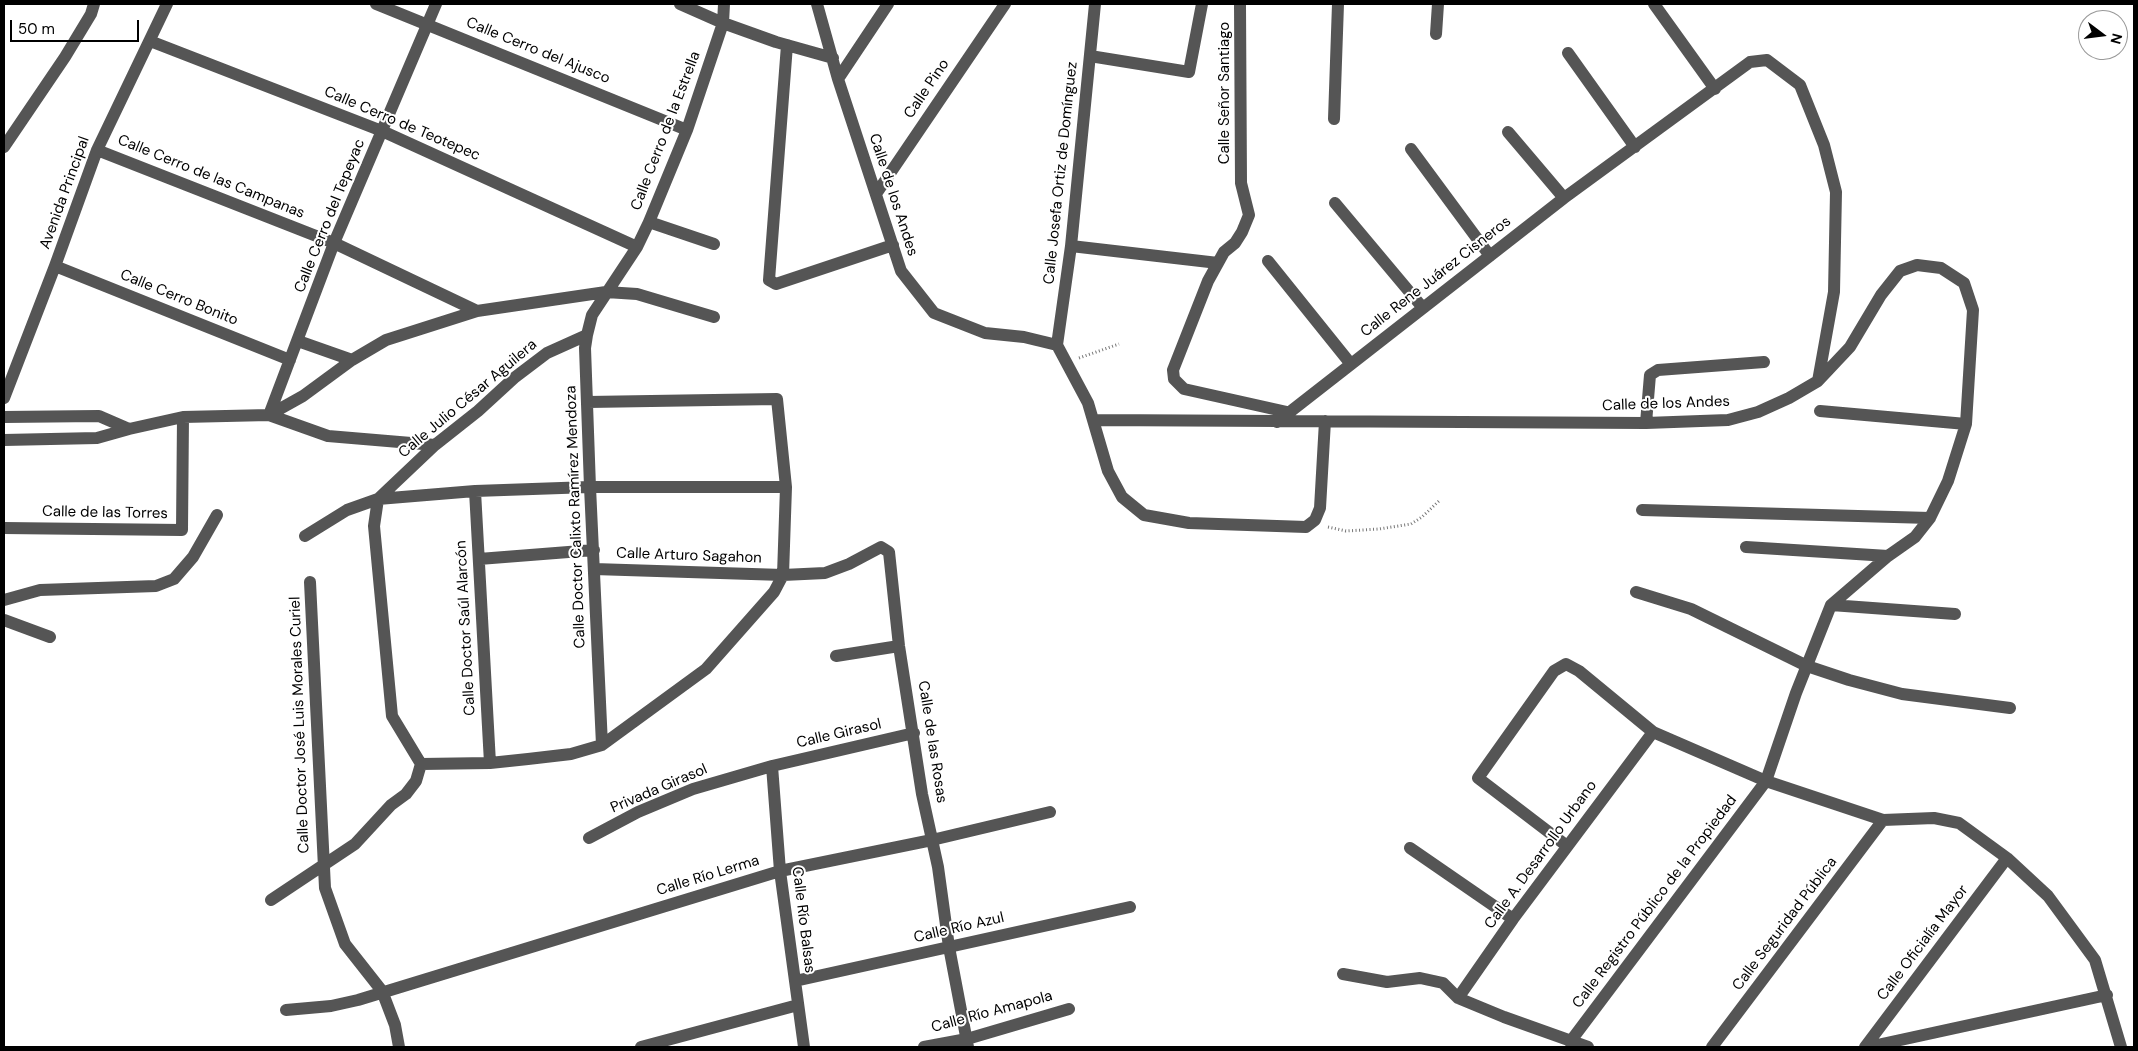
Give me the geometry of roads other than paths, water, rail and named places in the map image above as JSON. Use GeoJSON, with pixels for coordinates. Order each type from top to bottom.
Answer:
{"type":"FeatureCollection","features":[{"type":"Feature","properties":{"kind":"street"},"geometry":{"type":"LineString","coordinates":[[4,147],[65,57],[91,14],[94,4]]}},
{"type":"Feature","properties":{"kind":"street","name":"Avenida Principal"},"geometry":{"type":"LineString","coordinates":[[4,398],[97,150],[167,4]]}},
{"type":"Feature","properties":{"kind":"street","name":"Calle Cerro del Ajusco"},"geometry":{"type":"LineString","coordinates":[[376,4],[427,23],[687,130]]}},
{"type":"Feature","properties":{"kind":"street","name":"Calle Cerro del Tepeyac"},"geometry":{"type":"LineString","coordinates":[[269,415],[334,243],[436,4]]}},
{"type":"Feature","properties":{"kind":"street"},"geometry":{"type":"LineString","coordinates":[[680,4],[787,45],[833,58]]}},
{"type":"Feature","properties":{"kind":"street","name":"Calle Cerro de la Estrella"},"geometry":{"type":"LineString","coordinates":[[606,292],[637,247],[687,130],[723,22],[724,4]]}},
{"type":"Feature","properties":{"kind":"street","name":"Calle de los Andes"},"geometry":{"type":"LineString","coordinates":[[817,4],[838,79],[901,271],[934,313],[985,333],[1024,337],[1057,345]]}},
{"type":"Feature","properties":{"kind":"street"},"geometry":{"type":"LineString","coordinates":[[838,79],[888,4]]}},
{"type":"Feature","properties":{"kind":"street","name":"Calle Pino"},"geometry":{"type":"LineString","coordinates":[[876,194],[1005,4]]}},
{"type":"Feature","properties":{"kind":"street","name":"Calle Josefa Ortiz de Domínguez"},"geometry":{"type":"LineString","coordinates":[[1057,345],[1071,246],[1095,4]]}},
{"type":"Feature","properties":{"kind":"street"},"geometry":{"type":"LineString","coordinates":[[1090,56],[1189,72],[1202,4]]}},
{"type":"Feature","properties":{"kind":"street","name":"Calle Señor Santiago"},"geometry":{"type":"LineString","coordinates":[[1240,4],[1241,183],[1249,215],[1242,232],[1218,263],[1208,281],[1173,370],[1174,379],[1184,390],[1287,412]]}},
{"type":"Feature","properties":{"kind":"street"},"geometry":{"type":"LineString","coordinates":[[1334,119],[1338,4]]}},
{"type":"Feature","properties":{"kind":"street"},"geometry":{"type":"LineString","coordinates":[[1436,34],[1438,4]]}},
{"type":"Feature","properties":{"kind":"street"},"geometry":{"type":"LineString","coordinates":[[1654,4],[1715,89]]}},
{"type":"Feature","properties":{"kind":"street","name":"Calle Cerro de Teotepec"},"geometry":{"type":"LineString","coordinates":[[150,41],[382,131],[637,247]]}},
{"type":"Feature","properties":{"kind":"street"},"geometry":{"type":"LineString","coordinates":[[787,45],[769,280],[776,284],[893,245]]}},
{"type":"Feature","properties":{"kind":"street"},"geometry":{"type":"LineString","coordinates":[[1568,53],[1635,147]]}},
{"type":"Feature","properties":{"kind":"street","name":"Calle Rene Juárez Cisneros"},"geometry":{"type":"LineString","coordinates":[[1277,422],[1287,412],[1564,198],[1750,62],[1767,60],[1800,85],[1824,145],[1836,192],[1834,292],[1818,381]]}},
{"type":"Feature","properties":{"kind":"street"},"geometry":{"type":"LineString","coordinates":[[1508,132],[1564,198]]}},
{"type":"Feature","properties":{"kind":"street"},"geometry":{"type":"LineString","coordinates":[[1411,149],[1490,256]]}},
{"type":"Feature","properties":{"kind":"street","name":"Calle Cerro de las Campanas"},"geometry":{"type":"LineString","coordinates":[[97,150],[334,243],[477,311]]}},
{"type":"Feature","properties":{"kind":"street"},"geometry":{"type":"LineString","coordinates":[[1335,204],[1423,308]]}},
{"type":"Feature","properties":{"kind":"street"},"geometry":{"type":"LineString","coordinates":[[649,222],[714,244]]}},
{"type":"Feature","properties":{"kind":"street"},"geometry":{"type":"LineString","coordinates":[[1071,246],[1218,263]]}},
{"type":"Feature","properties":{"kind":"street"},"geometry":{"type":"LineString","coordinates":[[1268,261],[1350,363]]}},
{"type":"Feature","properties":{"kind":"street","name":"Calle Cerro Bonito"},"geometry":{"type":"LineString","coordinates":[[55,266],[290,360]]}},
{"type":"Feature","properties":{"kind":"street","name":"Calle de los Andes"},"geometry":{"type":"LineString","coordinates":[[1277,422],[1646,423],[1728,420],[1758,412],[1789,398],[1818,381],[1850,346],[1881,295],[1900,271],[1917,266],[1941,268],[1964,283],[1973,310],[1966,424],[1948,480],[1930,518],[1915,537],[1888,556],[1831,605],[1766,781]]}},
{"type":"Feature","properties":{"kind":"street"},"geometry":{"type":"LineString","coordinates":[[269,415],[303,396],[352,360],[386,340],[477,311],[606,292],[637,294],[714,317]]}},
{"type":"Feature","properties":{"kind":"street","name":"Calle Doctor Calixto Ramírez Mendoza"},"geometry":{"type":"LineString","coordinates":[[602,745],[585,348],[586,335],[592,315],[606,292]]}},
{"type":"Feature","properties":{"kind":"street","name":"Calle Julio César Aguilera"},"geometry":{"type":"LineString","coordinates":[[378,499],[435,445],[546,353],[586,335]]}},
{"type":"Feature","properties":{"kind":"street"},"geometry":{"type":"LineString","coordinates":[[298,341],[352,360]]}},
{"type":"Feature","properties":{"kind":"street"},"geometry":{"type":"LineString","coordinates":[[1057,345],[1094,420],[1108,471],[1122,497],[1144,515],[1189,523],[1306,527],[1315,520],[1320,508],[1325,421]]}},
{"type":"Feature","properties":{"kind":"street"},"geometry":{"type":"LineString","coordinates":[[1646,423],[1650,375],[1658,370],[1764,362]]}},
{"type":"Feature","properties":{"kind":"street"},"geometry":{"type":"LineString","coordinates":[[421,764],[490,763],[571,754],[602,745],[706,669],[774,592],[783,575],[786,487],[777,399],[588,402]]}},
{"type":"Feature","properties":{"kind":"street"},"geometry":{"type":"LineString","coordinates":[[1820,411],[1966,424]]}},
{"type":"Feature","properties":{"kind":"street"},"geometry":{"type":"LineString","coordinates":[[4,440],[97,438],[183,417],[269,415],[328,436],[435,445]]}},
{"type":"Feature","properties":{"kind":"street"},"geometry":{"type":"LineString","coordinates":[[4,417],[99,416],[129,429]]}},
{"type":"Feature","properties":{"kind":"street","name":"Calle de las Torres"},"geometry":{"type":"LineString","coordinates":[[4,528],[182,530],[183,417]]}},
{"type":"Feature","properties":{"kind":"street"},"geometry":{"type":"LineString","coordinates":[[1094,420],[1277,422]]}},
{"type":"Feature","properties":{"kind":"street"},"geometry":{"type":"LineString","coordinates":[[305,536],[347,510],[363,502],[378,499],[475,491],[590,487],[786,487]]}},
{"type":"Feature","properties":{"kind":"street","name":"Calle Doctor Saúl Alarcón"},"geometry":{"type":"LineString","coordinates":[[475,491],[490,763]]}},
{"type":"Feature","properties":{"kind":"street"},"geometry":{"type":"LineString","coordinates":[[271,900],[355,844],[391,805],[406,794],[416,781],[421,764],[392,716],[374,526],[378,499]]}},
{"type":"Feature","properties":{"kind":"street"},"geometry":{"type":"LineString","coordinates":[[1642,510],[1930,518]]}},
{"type":"Feature","properties":{"kind":"street"},"geometry":{"type":"LineString","coordinates":[[4,600],[40,590],[156,586],[174,579],[193,557],[217,515]]}},
{"type":"Feature","properties":{"kind":"street","name":"Calle de las Rosas"},"geometry":{"type":"LineString","coordinates":[[783,575],[825,573],[849,564],[881,547],[889,552],[899,646],[922,794],[938,867],[949,948],[967,1043]]}},
{"type":"Feature","properties":{"kind":"street"},"geometry":{"type":"LineString","coordinates":[[1746,547],[1888,556]]}},
{"type":"Feature","properties":{"kind":"street"},"geometry":{"type":"LineString","coordinates":[[479,559],[594,550]]}},
{"type":"Feature","properties":{"kind":"street","name":"Calle Arturo Sagahon"},"geometry":{"type":"LineString","coordinates":[[594,570],[783,575]]}},
{"type":"Feature","properties":{"kind":"street","name":"Calle Doctor José Luis Morales Curiel"},"geometry":{"type":"LineString","coordinates":[[310,582],[324,888],[346,944],[382,991],[395,1025],[399,1047]]}},
{"type":"Feature","properties":{"kind":"street"},"geometry":{"type":"LineString","coordinates":[[1636,592],[1691,610],[1807,666],[1849,680],[1902,694],[2010,708]]}},
{"type":"Feature","properties":{"kind":"street"},"geometry":{"type":"LineString","coordinates":[[1831,605],[1955,614]]}},
{"type":"Feature","properties":{"kind":"street"},"geometry":{"type":"LineString","coordinates":[[4,620],[50,637]]}},
{"type":"Feature","properties":{"kind":"street"},"geometry":{"type":"LineString","coordinates":[[836,656],[899,646]]}},
{"type":"Feature","properties":{"kind":"street"},"geometry":{"type":"LineString","coordinates":[[1567,846],[1478,778],[1554,671],[1566,664],[1579,671],[1653,732],[1766,781],[1883,820],[1934,818],[1959,823],[2007,858],[2048,896],[2095,960],[2121,1047]]}},
{"type":"Feature","properties":{"kind":"street","name":"Calle A. Desarrollo Urbano"},"geometry":{"type":"LineString","coordinates":[[1458,998],[1513,919],[1653,732]]}},
{"type":"Feature","properties":{"kind":"street","name":"Calle Girasol"},"geometry":{"type":"LineString","coordinates":[[772,766],[914,733]]}},
{"type":"Feature","properties":{"kind":"street","name":"Privada Girasol"},"geometry":{"type":"LineString","coordinates":[[589,838],[638,812],[693,789],[772,766]]}},
{"type":"Feature","properties":{"kind":"street","name":"Calle Río Balsas"},"geometry":{"type":"LineString","coordinates":[[772,766],[780,872],[804,1047]]}},
{"type":"Feature","properties":{"kind":"street","name":"Calle Registro Público de la Propiedad"},"geometry":{"type":"LineString","coordinates":[[1570,1042],[1766,781]]}},
{"type":"Feature","properties":{"kind":"street","name":"Calle Río Lerma"},"geometry":{"type":"LineString","coordinates":[[286,1010],[331,1006],[358,1000],[382,991],[780,872],[932,840],[1050,812]]}},
{"type":"Feature","properties":{"kind":"street","name":"Calle Seguridad Pública"},"geometry":{"type":"LineString","coordinates":[[1712,1047],[1883,820]]}},
{"type":"Feature","properties":{"kind":"street"},"geometry":{"type":"LineString","coordinates":[[1410,848],[1513,919]]}},
{"type":"Feature","properties":{"kind":"street","name":"Calle Oficialía Mayor"},"geometry":{"type":"LineString","coordinates":[[1866,1047],[2007,858]]}},
{"type":"Feature","properties":{"kind":"street","name":"Calle Río Azul"},"geometry":{"type":"LineString","coordinates":[[795,981],[1130,907]]}},
{"type":"Feature","properties":{"kind":"street"},"geometry":{"type":"LineString","coordinates":[[1343,974],[1387,982],[1420,978],[1443,983],[1458,998],[1570,1042],[1588,1047]]}},
{"type":"Feature","properties":{"kind":"street"},"geometry":{"type":"LineString","coordinates":[[1866,1047],[2107,995]]}},
{"type":"Feature","properties":{"kind":"street"},"geometry":{"type":"LineString","coordinates":[[641,1047],[798,1005]]}},
{"type":"Feature","properties":{"kind":"street","name":"Calle Río Amapola"},"geometry":{"type":"LineString","coordinates":[[924,1047],[967,1043],[1069,1009]]}}]}
